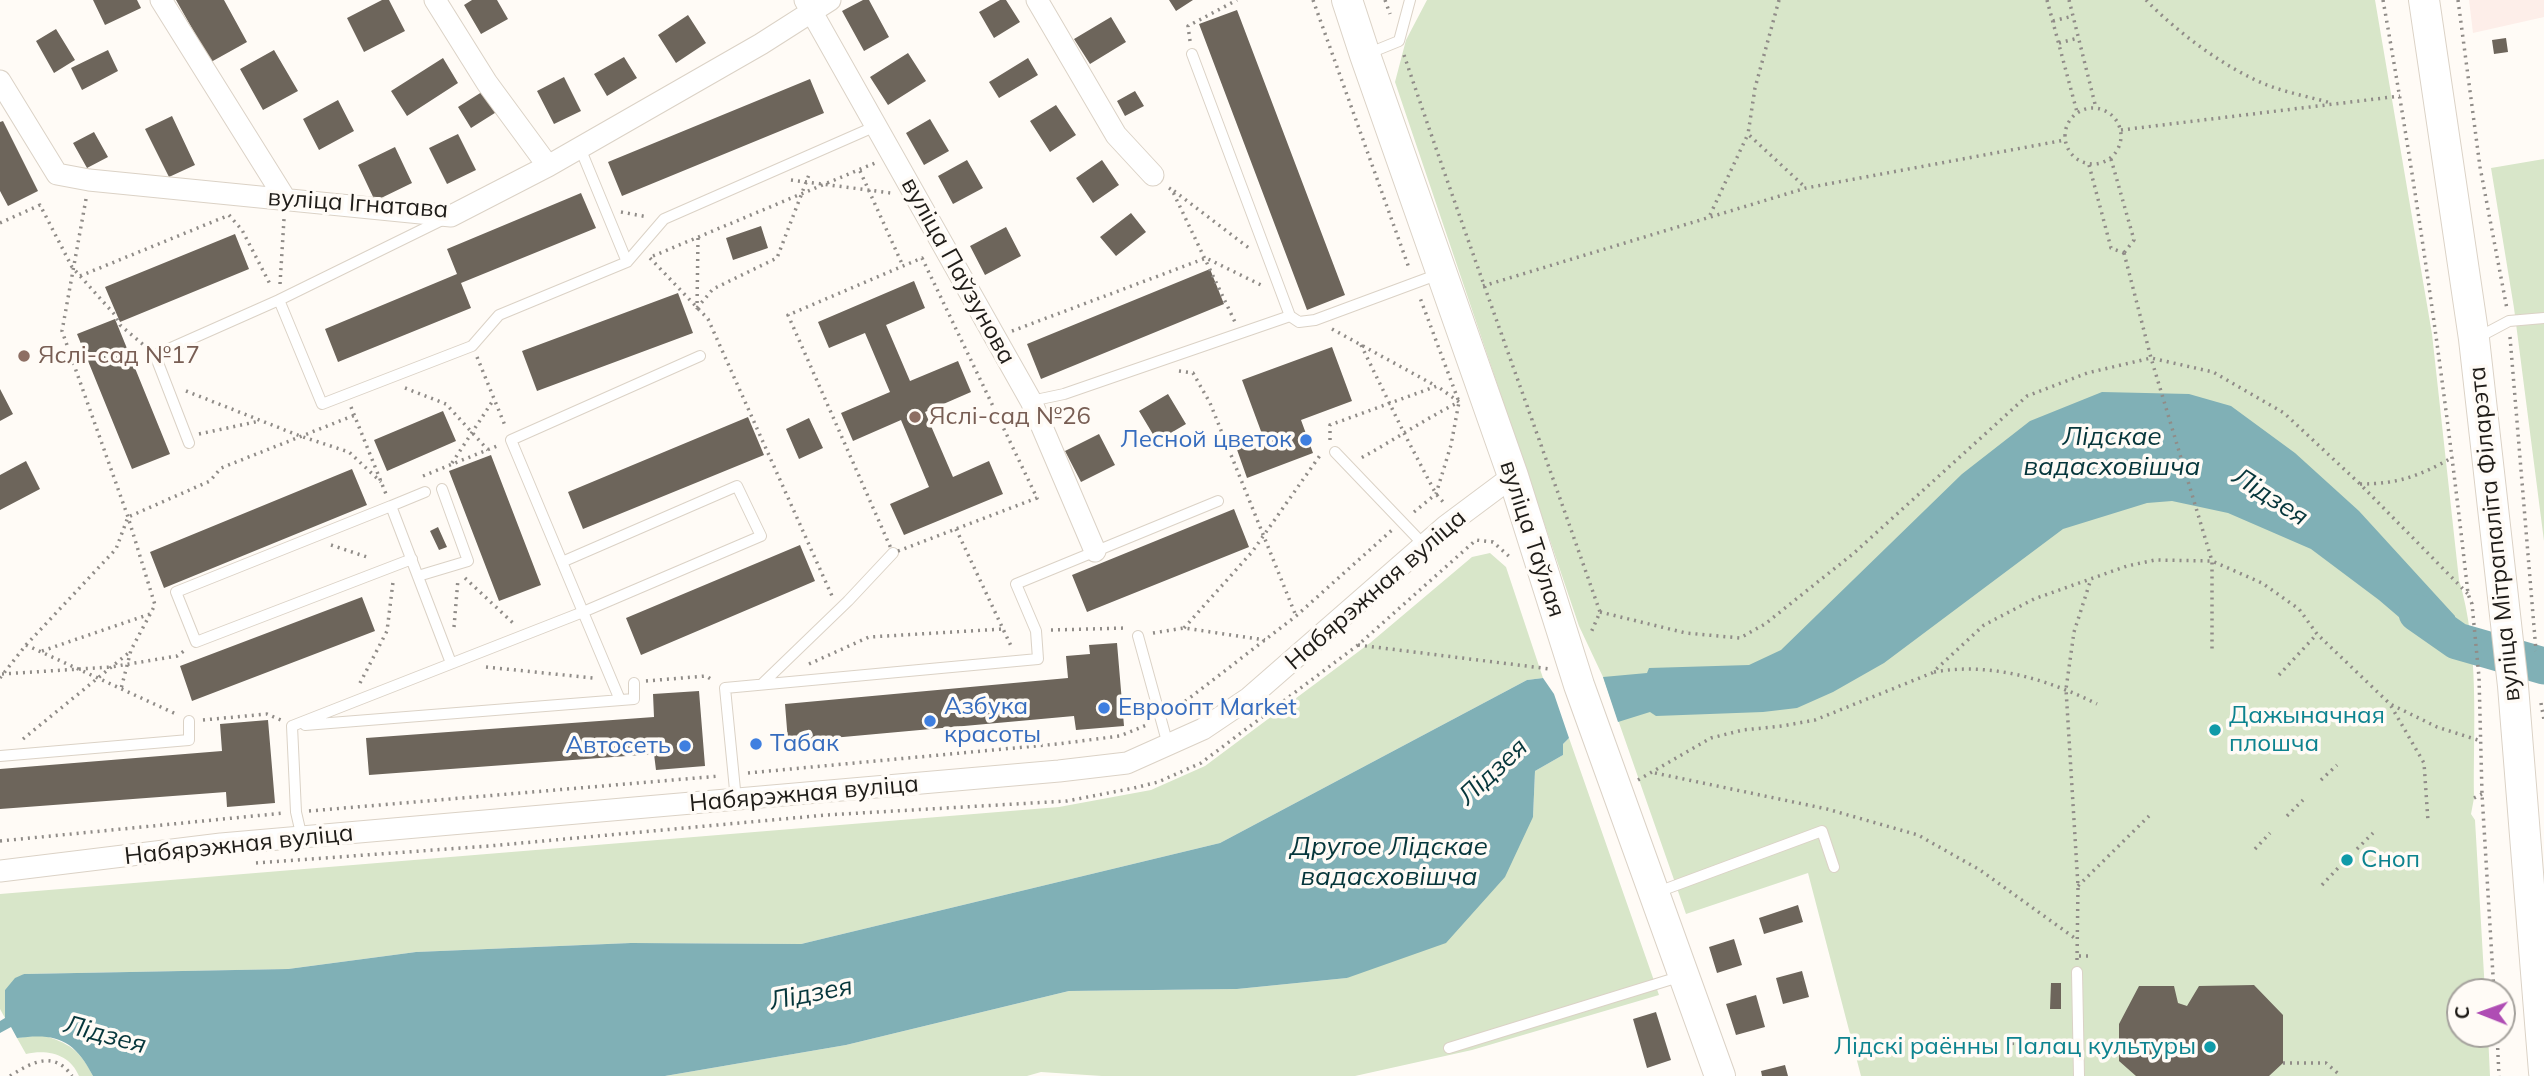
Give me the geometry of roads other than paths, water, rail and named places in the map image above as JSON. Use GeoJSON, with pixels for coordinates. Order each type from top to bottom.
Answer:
{"type":"FeatureCollection","features":[{"type":"Feature","properties":{"kind":"main road","name":"вуліца Таўлая"},"geometry":{"type":"LineString","coordinates":[[1347,0],[1513,476],[1579,685],[1720,1076]]}},
{"type":"Feature","properties":{"kind":"main road","name":"вуліца Мітрапаліта Філарэта"},"geometry":{"type":"LineString","coordinates":[[2424,0],[2474,339],[2513,686],[2544,1072]]}},
{"type":"Feature","properties":{"kind":"street"},"geometry":{"type":"LineString","coordinates":[[161,0],[286,200]]}},
{"type":"Feature","properties":{"kind":"street"},"geometry":{"type":"LineString","coordinates":[[435,0],[487,83],[548,166]]}},
{"type":"Feature","properties":{"kind":"street"},"geometry":{"type":"LineString","coordinates":[[1037,0],[1116,135],[1153,176]]}},
{"type":"Feature","properties":{"kind":"street","name":"вуліца Ігнатава"},"geometry":{"type":"LineString","coordinates":[[0,81],[57,174],[228,204],[286,200],[452,216],[548,166],[761,44],[816,4]]}},
{"type":"Feature","properties":{"kind":"street","name":"вуліца Паўзунова"},"geometry":{"type":"LineString","coordinates":[[816,4],[876,125],[1031,401],[1095,551]]}},
{"type":"Feature","properties":{"kind":"street","name":"Набярэжная вуліца"},"geometry":{"type":"LineString","coordinates":[[0,872],[221,844],[1092,768],[1127,762],[1203,729],[1249,698],[1424,545],[1513,476]]}},
{"type":"Feature","properties":{"kind":"lane"},"geometry":{"type":"LineString","coordinates":[[1364,55],[1399,41],[1410,0]]}},
{"type":"Feature","properties":{"kind":"lane"},"geometry":{"type":"LineString","coordinates":[[1192,54],[1290,316],[1298,322],[1315,320],[1441,273]]}},
{"type":"Feature","properties":{"kind":"lane"},"geometry":{"type":"LineString","coordinates":[[279,300],[322,404],[472,346],[499,315],[627,262],[664,219],[876,125]]}},
{"type":"Feature","properties":{"kind":"lane"},"geometry":{"type":"LineString","coordinates":[[580,148],[627,262]]}},
{"type":"Feature","properties":{"kind":"lane"},"geometry":{"type":"LineString","coordinates":[[188,440],[155,355],[279,300],[452,216]]}},
{"type":"Feature","properties":{"kind":"lane"},"geometry":{"type":"LineString","coordinates":[[1031,401],[1065,394],[1290,316]]}},
{"type":"Feature","properties":{"kind":"lane"},"geometry":{"type":"LineString","coordinates":[[2474,339],[2509,321],[2544,318]]}},
{"type":"Feature","properties":{"kind":"lane"},"geometry":{"type":"LineString","coordinates":[[620,700],[511,440],[700,356]]}},
{"type":"Feature","properties":{"kind":"lane"},"geometry":{"type":"LineString","coordinates":[[1335,452],[1424,545]]}},
{"type":"Feature","properties":{"kind":"lane"},"geometry":{"type":"LineString","coordinates":[[292,726],[583,612],[761,536],[737,486],[562,562]]}},
{"type":"Feature","properties":{"kind":"lane"},"geometry":{"type":"LineString","coordinates":[[418,576],[468,561],[442,489]]}},
{"type":"Feature","properties":{"kind":"lane"},"geometry":{"type":"LineString","coordinates":[[412,559],[196,642],[176,592],[425,492]]}},
{"type":"Feature","properties":{"kind":"lane"},"geometry":{"type":"LineString","coordinates":[[736,800],[725,688],[1038,659],[1036,631],[1016,584],[1218,502]]}},
{"type":"Feature","properties":{"kind":"lane"},"geometry":{"type":"LineString","coordinates":[[391,506],[451,663]]}},
{"type":"Feature","properties":{"kind":"lane"},"geometry":{"type":"LineString","coordinates":[[762,684],[838,611],[893,552]]}},
{"type":"Feature","properties":{"kind":"lane"},"geometry":{"type":"LineString","coordinates":[[1138,636],[1168,745]]}},
{"type":"Feature","properties":{"kind":"lane"},"geometry":{"type":"LineString","coordinates":[[292,726],[634,699],[634,682]]}},
{"type":"Feature","properties":{"kind":"lane"},"geometry":{"type":"LineString","coordinates":[[1,756],[190,740],[190,721]]}},
{"type":"Feature","properties":{"kind":"lane"},"geometry":{"type":"LineString","coordinates":[[292,726],[296,812],[302,838]]}},
{"type":"Feature","properties":{"kind":"lane"},"geometry":{"type":"LineString","coordinates":[[1656,893],[1822,831],[1834,867]]}},
{"type":"Feature","properties":{"kind":"lane"},"geometry":{"type":"LineString","coordinates":[[2077,972],[2079,1076]]}},
{"type":"Feature","properties":{"kind":"lane"},"geometry":{"type":"LineString","coordinates":[[1449,1048],[1684,975]]}},
{"type":"Feature","properties":{"kind":"water","name":"Лідскае вадасховішча"},"geometry":{"type":"Polygon","coordinates":[[[2102,392],[2189,394],[2231,406],[2295,453],[2359,511],[2455,616],[2457,658],[2420,635],[2311,549],[2228,513],[2172,501],[2147,503],[2063,529],[1884,663],[1833,692],[1797,708],[1656,716],[1650,712],[1618,722],[1603,677],[1647,673],[1649,668],[1749,665],[1781,650],[1962,474],[2030,421],[2102,392]]]}},
{"type":"Feature","properties":{"kind":"water","name":"Другое Лідскае вадасховішча"},"geometry":{"type":"Polygon","coordinates":[[[1543,678],[1554,694],[1569,738],[1563,744],[1563,755],[1535,771],[1533,817],[1505,877],[1446,943],[1347,978],[1237,989],[1069,991],[846,1045],[665,1076],[93,1076],[79,1054],[62,1041],[43,1037],[17,1038],[11,1027],[0,1033],[0,1021],[5,1018],[5,990],[15,978],[24,974],[288,969],[416,952],[631,943],[801,944],[1220,843],[1527,680],[1543,678]]]}},
{"type":"Feature","properties":{"kind":"waterway","name":"Лідзея"},"geometry":{"type":"LineString","coordinates":[[2417,613],[2457,641],[2544,666]]}},
{"type":"Feature","properties":{"kind":"place","name":"Яслі-сад №17"},"geometry":{"type":"Point","coordinates":[24,356]}},
{"type":"Feature","properties":{"kind":"place","name":"Яслі-сад №26"},"geometry":{"type":"Point","coordinates":[915,417]}},
{"type":"Feature","properties":{"kind":"place","name":"Лесной цветок"},"geometry":{"type":"Point","coordinates":[1306,440]}},
{"type":"Feature","properties":{"kind":"place","name":"Евроопт Market"},"geometry":{"type":"Point","coordinates":[1104,708]}},
{"type":"Feature","properties":{"kind":"place","name":"Азбука красоты"},"geometry":{"type":"Point","coordinates":[930,721]}},
{"type":"Feature","properties":{"kind":"place","name":"Дажыначная плошча"},"geometry":{"type":"Point","coordinates":[2215,730]}},
{"type":"Feature","properties":{"kind":"place","name":"Табак"},"geometry":{"type":"Point","coordinates":[756,744]}},
{"type":"Feature","properties":{"kind":"place","name":"Автосеть"},"geometry":{"type":"Point","coordinates":[685,746]}},
{"type":"Feature","properties":{"kind":"place","name":"Сноп"},"geometry":{"type":"Point","coordinates":[2347,860]}},
{"type":"Feature","properties":{"kind":"place","name":"Лідскі раённы Палац культуры"},"geometry":{"type":"Point","coordinates":[2210,1047]}}]}
